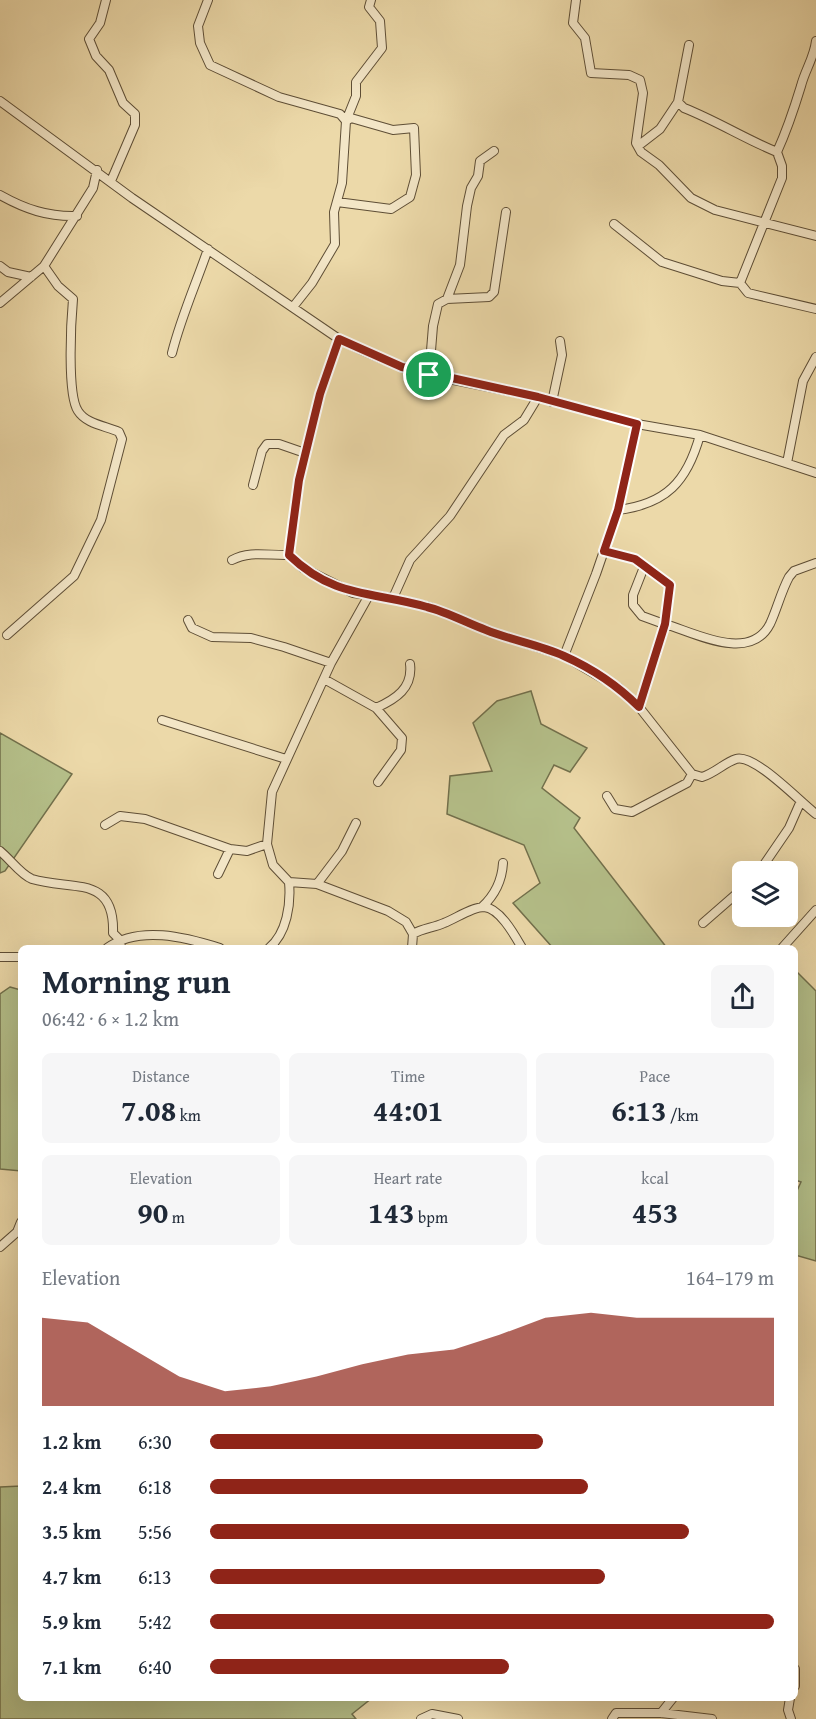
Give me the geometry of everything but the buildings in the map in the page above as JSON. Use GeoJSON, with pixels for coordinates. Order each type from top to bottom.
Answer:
{"type":"FeatureCollection","features":[{"type":"Feature","properties":{"kind":"street"},"geometry":{"type":"LineString","coordinates":[[106,0],[100,23],[89,39],[96,56],[109,70],[123,103],[135,114],[135,124],[111,181]]}},
{"type":"Feature","properties":{"kind":"street"},"geometry":{"type":"LineString","coordinates":[[208,0],[198,26],[200,43],[210,65],[279,97],[340,114],[346,121]]}},
{"type":"Feature","properties":{"kind":"street"},"geometry":{"type":"LineString","coordinates":[[293,307],[312,283],[335,244],[334,212],[342,183],[346,121],[356,96],[356,82],[382,48],[380,21],[369,7],[371,0]]}},
{"type":"Feature","properties":{"kind":"street"},"geometry":{"type":"LineString","coordinates":[[576,0],[573,23],[585,38],[591,73],[629,75],[640,80],[644,93],[637,128],[638,146],[691,198],[715,210],[816,236]]}},
{"type":"Feature","properties":{"kind":"street"},"geometry":{"type":"LineString","coordinates":[[740,283],[762,222],[782,178],[782,166],[777,152],[794,114],[801,84],[814,56],[816,42]]}},
{"type":"Feature","properties":{"kind":"street"},"geometry":{"type":"LineString","coordinates":[[638,146],[660,129],[678,102],[689,45]]}},
{"type":"Feature","properties":{"kind":"street"},"geometry":{"type":"LineString","coordinates":[[0,101],[339,339],[402,367],[429,375],[538,397],[637,424],[700,435],[816,473]]}},
{"type":"Feature","properties":{"kind":"street"},"geometry":{"type":"LineString","coordinates":[[678,102],[684,108],[735,129],[758,144],[777,152]]}},
{"type":"Feature","properties":{"kind":"street"},"geometry":{"type":"LineString","coordinates":[[337,202],[391,209],[410,197],[416,175],[414,128],[393,130],[351,118],[346,121]]}},
{"type":"Feature","properties":{"kind":"street"},"geometry":{"type":"LineString","coordinates":[[447,299],[460,265],[471,188],[478,176],[480,161],[495,151]]}},
{"type":"Feature","properties":{"kind":"street"},"geometry":{"type":"LineString","coordinates":[[0,303],[44,266],[93,188],[98,171]]}},
{"type":"Feature","properties":{"kind":"street"},"geometry":{"type":"LineString","coordinates":[[0,195],[24,208],[57,217],[76,216]]}},
{"type":"Feature","properties":{"kind":"street"},"geometry":{"type":"LineString","coordinates":[[429,375],[433,326],[438,304],[447,299],[489,297],[494,292],[506,212]]}},
{"type":"Feature","properties":{"kind":"street"},"geometry":{"type":"LineString","coordinates":[[614,224],[662,262],[722,281],[740,283],[748,293],[816,309]]}},
{"type":"Feature","properties":{"kind":"street"},"geometry":{"type":"LineString","coordinates":[[172,353],[182,314],[196,285],[208,249]]}},
{"type":"Feature","properties":{"kind":"street"},"geometry":{"type":"LineString","coordinates":[[0,266],[8,272],[31,277]]}},
{"type":"Feature","properties":{"kind":"street"},"geometry":{"type":"LineString","coordinates":[[7,635],[74,576],[101,520],[122,439],[119,432],[86,420],[77,410],[71,348],[73,299],[58,286],[44,266]]}},
{"type":"Feature","properties":{"kind":"street"},"geometry":{"type":"LineString","coordinates":[[289,555],[305,453],[320,394],[339,339]]}},
{"type":"Feature","properties":{"kind":"street"},"geometry":{"type":"LineString","coordinates":[[552,402],[562,355],[560,341]]}},
{"type":"Feature","properties":{"kind":"street"},"geometry":{"type":"LineString","coordinates":[[787,463],[803,381],[816,357]]}},
{"type":"Feature","properties":{"kind":"street"},"geometry":{"type":"LineString","coordinates":[[393,598],[410,560],[450,516],[504,435],[524,420],[538,397]]}},
{"type":"Feature","properties":{"kind":"street"},"geometry":{"type":"LineString","coordinates":[[564,656],[618,510],[637,424]]}},
{"type":"Feature","properties":{"kind":"street"},"geometry":{"type":"LineString","coordinates":[[618,510],[642,507],[661,499],[688,467],[700,435]]}},
{"type":"Feature","properties":{"kind":"street"},"geometry":{"type":"LineString","coordinates":[[253,485],[262,451],[267,444],[279,444],[305,453]]}},
{"type":"Feature","properties":{"kind":"street"},"geometry":{"type":"LineString","coordinates":[[604,551],[635,559],[670,585],[665,624],[639,707]]}},
{"type":"Feature","properties":{"kind":"street"},"geometry":{"type":"LineString","coordinates":[[232,560],[241,555],[289,555],[303,568],[332,585],[368,597],[393,598],[430,607],[488,631],[564,656],[620,688],[639,707],[692,774],[702,777],[737,758],[745,759],[761,767],[800,803],[816,814]]}},
{"type":"Feature","properties":{"kind":"street"},"geometry":{"type":"LineString","coordinates":[[645,567],[633,595],[633,605],[642,616],[734,645],[750,643],[763,634],[770,625],[789,577],[794,571],[816,563]]}},
{"type":"Feature","properties":{"kind":"street"},"geometry":{"type":"LineString","coordinates":[[273,945],[290,906],[289,882],[273,865],[267,844],[272,792],[331,663],[368,597]]}},
{"type":"Feature","properties":{"kind":"street"},"geometry":{"type":"LineString","coordinates":[[188,620],[192,628],[212,637],[251,638],[331,663]]}},
{"type":"Feature","properties":{"kind":"street"},"geometry":{"type":"LineString","coordinates":[[376,708],[397,698],[406,686],[411,672],[410,664]]}},
{"type":"Feature","properties":{"kind":"street"},"geometry":{"type":"LineString","coordinates":[[324,679],[376,708],[402,738],[401,750],[378,782]]}},
{"type":"Feature","properties":{"kind":"street"},"geometry":{"type":"LineString","coordinates":[[162,720],[286,759]]}},
{"type":"Feature","properties":{"kind":"street"},"geometry":{"type":"LineString","coordinates":[[607,796],[615,809],[632,812],[687,783],[692,774]]}},
{"type":"Feature","properties":{"kind":"street"},"geometry":{"type":"LineString","coordinates":[[767,861],[783,838],[800,803]]}},
{"type":"Feature","properties":{"kind":"street"},"geometry":{"type":"LineString","coordinates":[[105,825],[120,816],[145,819],[230,849],[247,851],[267,844]]}},
{"type":"Feature","properties":{"kind":"street"},"geometry":{"type":"LineString","coordinates":[[316,884],[342,851],[356,823]]}},
{"type":"Feature","properties":{"kind":"street"},"geometry":{"type":"LineString","coordinates":[[218,874],[230,849]]}},
{"type":"Feature","properties":{"kind":"street"},"geometry":{"type":"LineString","coordinates":[[0,851],[30,879],[82,887],[105,897],[114,914],[113,933],[121,944],[143,935],[184,937],[206,945]]}},
{"type":"Feature","properties":{"kind":"street"},"geometry":{"type":"LineString","coordinates":[[413,934],[422,928],[438,926],[482,907],[494,893],[502,873],[503,863]]}},
{"type":"Feature","properties":{"kind":"street"},"geometry":{"type":"LineString","coordinates":[[289,882],[316,884],[388,911],[406,922],[413,934],[412,945]]}},
{"type":"Feature","properties":{"kind":"street"},"geometry":{"type":"LineString","coordinates":[[703,923],[732,898]]}},
{"type":"Feature","properties":{"kind":"street"},"geometry":{"type":"LineString","coordinates":[[482,907],[489,909],[499,917],[520,945]]}},
{"type":"Feature","properties":{"kind":"street"},"geometry":{"type":"LineString","coordinates":[[785,945],[816,910]]}},
{"type":"Feature","properties":{"kind":"street"},"geometry":{"type":"LineString","coordinates":[[0,957],[18,957]]}},
{"type":"Feature","properties":{"kind":"street"},"geometry":{"type":"LineString","coordinates":[[0,1247],[4,1240],[18,1230]]}},
{"type":"Feature","properties":{"kind":"street"},"geometry":{"type":"LineString","coordinates":[[661,1713],[671,1701]]}},
{"type":"Feature","properties":{"kind":"street"},"geometry":{"type":"LineString","coordinates":[[790,1701],[788,1710],[791,1719]]}},
{"type":"Feature","properties":{"kind":"street"},"geometry":{"type":"LineString","coordinates":[[612,1719],[616,1713],[661,1713],[712,1719]]}},
{"type":"Feature","properties":{"kind":"street"},"geometry":{"type":"LineString","coordinates":[[421,1719],[432,1714],[458,1719]]}},
{"type":"Feature","properties":{"kind":"green space"},"geometry":{"type":"Polygon","coordinates":[[[531,691],[541,724],[587,748],[570,772],[554,765],[542,788],[580,818],[574,828],[665,945],[550,945],[513,903],[540,883],[524,845],[447,814],[450,776],[492,771],[473,723],[497,701],[531,691]]]}},
{"type":"Feature","properties":{"kind":"green space"},"geometry":{"type":"Polygon","coordinates":[[[0,733],[72,774],[5,871],[0,873],[0,733]]]}},
{"type":"Feature","properties":{"kind":"green space"},"geometry":{"type":"Polygon","coordinates":[[[798,973],[816,991],[816,1261],[798,1256],[798,1188],[801,1182],[798,1181],[798,973]]]}},
{"type":"Feature","properties":{"kind":"green space"},"geometry":{"type":"Polygon","coordinates":[[[10,987],[18,989],[18,1171],[0,1169],[0,994],[10,987]]]}},
{"type":"Feature","properties":{"kind":"green space"},"geometry":{"type":"Polygon","coordinates":[[[18,1486],[18,1701],[368,1701],[352,1714],[356,1719],[0,1719],[0,1487],[18,1486]]]}},
{"type":"Feature","properties":{"kind":"route"},"geometry":{"type":"LineString","coordinates":[[339,339],[402,367],[429,375],[538,397],[637,424],[618,510],[604,551],[635,559],[670,585],[671,595],[665,624],[639,707],[620,688],[564,656],[488,631],[430,607],[393,598],[368,597],[353,593],[332,585],[303,568],[289,555],[294,534],[299,480],[328,365],[339,339]]}}]}
